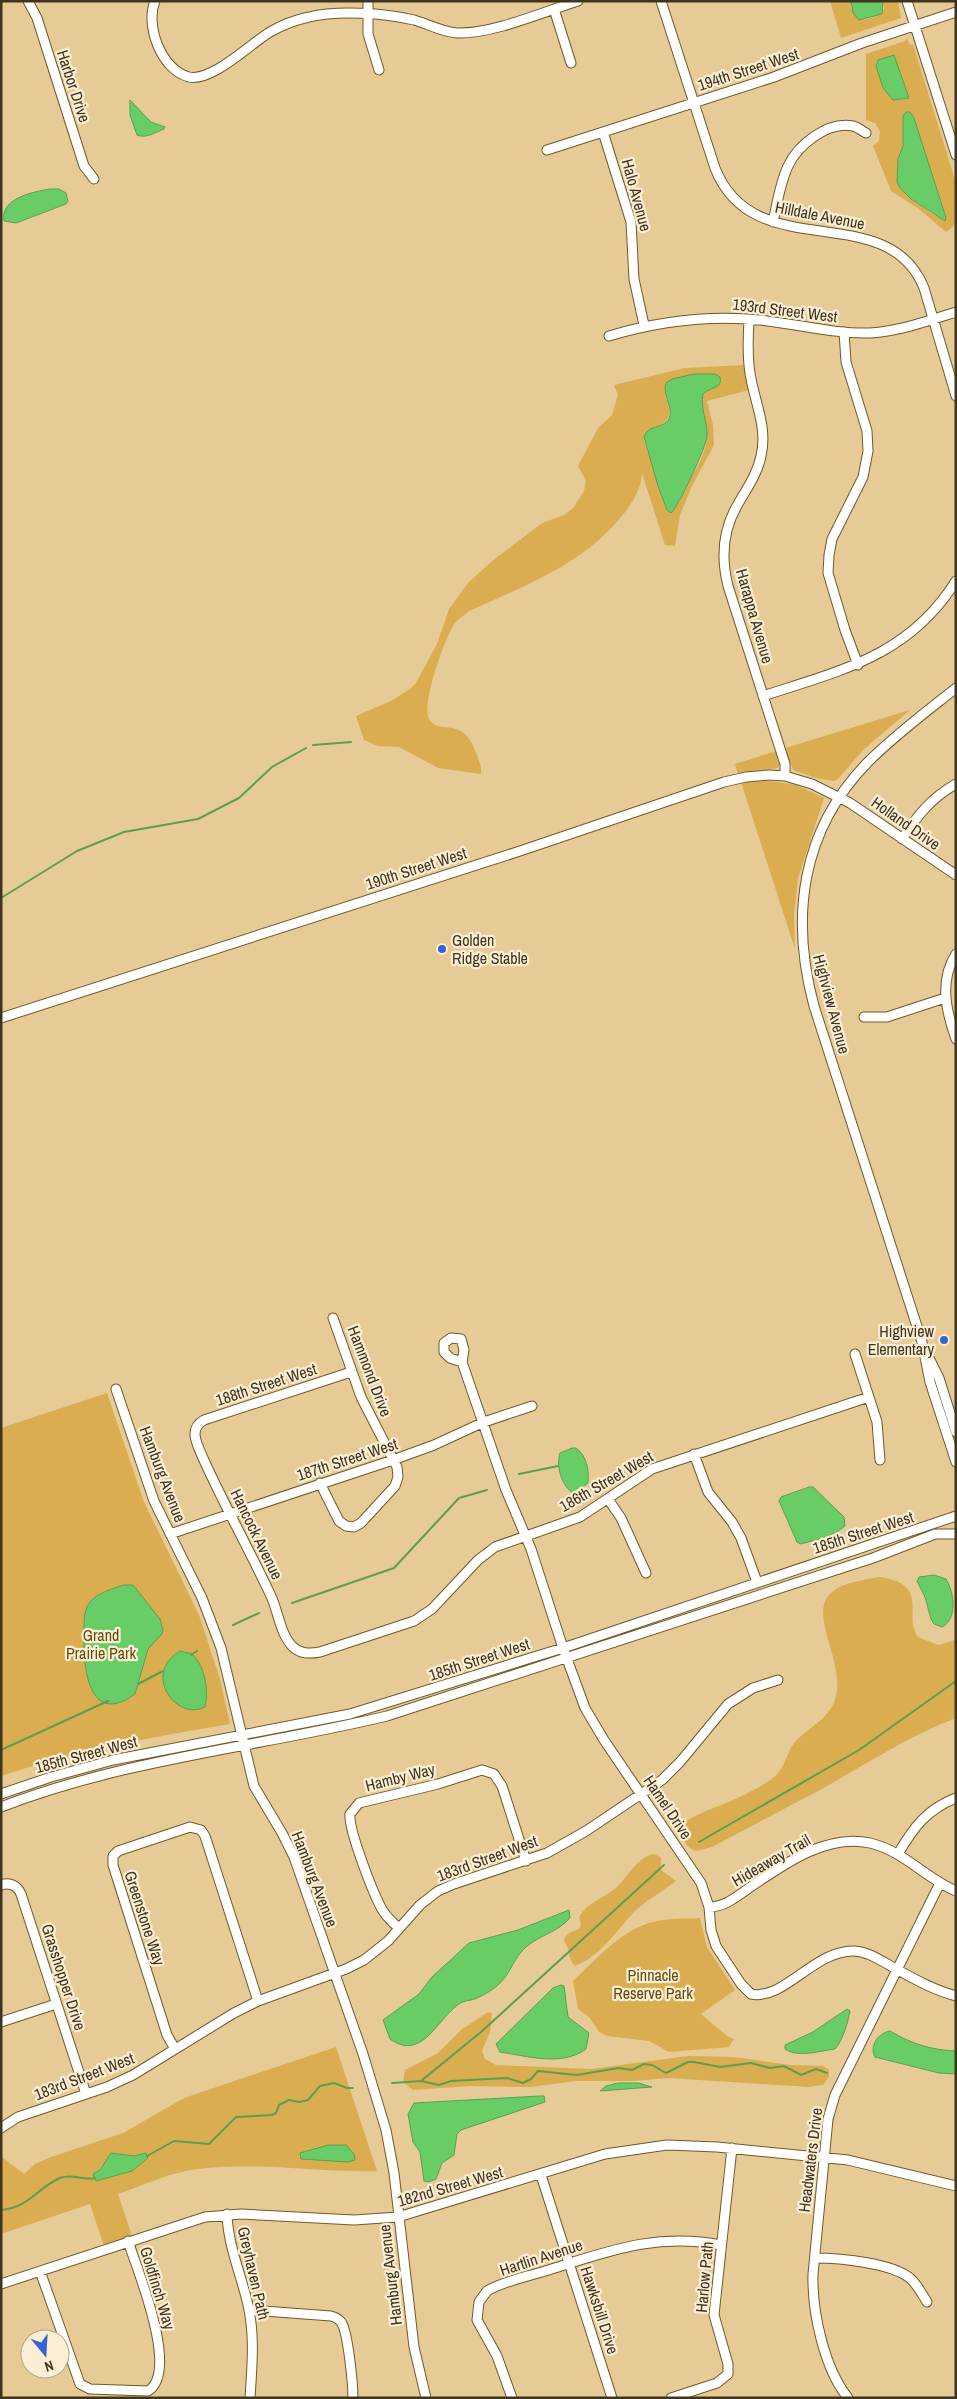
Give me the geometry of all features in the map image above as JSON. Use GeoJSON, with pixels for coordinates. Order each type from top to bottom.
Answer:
{"type":"FeatureCollection","features":[{"type":"Feature","properties":{"kind":"street","name":"Harbor Drive"},"geometry":{"type":"LineString","coordinates":[[28,1],[37,18],[84,166],[94,179]]}},
{"type":"Feature","properties":{"kind":"street"},"geometry":{"type":"LineString","coordinates":[[155,1],[152,23],[160,49],[175,68],[187,76],[195,78],[207,75],[265,35],[292,22],[330,14],[409,19],[448,31],[463,33],[495,28],[578,1]]}},
{"type":"Feature","properties":{"kind":"street"},"geometry":{"type":"LineString","coordinates":[[368,1],[370,39],[379,70]]}},
{"type":"Feature","properties":{"kind":"street","name":"Hilldale Avenue"},"geometry":{"type":"LineString","coordinates":[[661,1],[715,168],[726,190],[748,211],[773,222],[873,241],[891,248],[905,258],[917,272],[934,319],[956,396]]}},
{"type":"Feature","properties":{"kind":"street"},"geometry":{"type":"LineString","coordinates":[[907,1],[956,155]]}},
{"type":"Feature","properties":{"kind":"street"},"geometry":{"type":"LineString","coordinates":[[554,9],[571,63]]}},
{"type":"Feature","properties":{"kind":"street","name":"194th Street West"},"geometry":{"type":"LineString","coordinates":[[547,150],[788,72],[914,25],[956,12]]}},
{"type":"Feature","properties":{"kind":"street"},"geometry":{"type":"LineString","coordinates":[[773,222],[786,169],[806,143],[821,133],[840,126],[856,127],[866,133]]}},
{"type":"Feature","properties":{"kind":"street","name":"Halo Avenue"},"geometry":{"type":"LineString","coordinates":[[603,132],[629,213],[634,239],[634,279],[644,325]]}},
{"type":"Feature","properties":{"kind":"street","name":"193rd Street West"},"geometry":{"type":"LineString","coordinates":[[609,336],[644,325],[698,318],[749,320],[844,332],[889,331],[956,312]]}},
{"type":"Feature","properties":{"kind":"street","name":"Harappa Avenue"},"geometry":{"type":"LineString","coordinates":[[749,320],[749,366],[762,426],[763,451],[756,475],[731,518],[726,536],[724,562],[728,586],[785,764],[785,776]]}},
{"type":"Feature","properties":{"kind":"street"},"geometry":{"type":"LineString","coordinates":[[844,332],[846,362],[867,431],[868,451],[863,477],[832,539],[828,555],[828,573],[842,622],[858,665]]}},
{"type":"Feature","properties":{"kind":"street"},"geometry":{"type":"LineString","coordinates":[[763,696],[858,665],[888,648],[935,609],[956,581]]}},
{"type":"Feature","properties":{"kind":"street","name":"Highview Avenue"},"geometry":{"type":"LineString","coordinates":[[956,688],[875,755],[839,798],[818,841],[805,884],[800,922],[805,973],[816,1013],[922,1342],[930,1382],[956,1462]]}},
{"type":"Feature","properties":{"kind":"street","name":"190th Street West"},"geometry":{"type":"LineString","coordinates":[[1,1018],[520,851],[724,782],[752,776],[785,776],[812,784],[839,798]]}},
{"type":"Feature","properties":{"kind":"street"},"geometry":{"type":"LineString","coordinates":[[902,840],[923,810],[940,793],[956,784]]}},
{"type":"Feature","properties":{"kind":"street","name":"Holland Drive"},"geometry":{"type":"LineString","coordinates":[[839,798],[850,803],[956,875]]}},
{"type":"Feature","properties":{"kind":"street"},"geometry":{"type":"LineString","coordinates":[[956,954],[950,963],[945,983],[945,998],[956,1039]]}},
{"type":"Feature","properties":{"kind":"street"},"geometry":{"type":"LineString","coordinates":[[864,1017],[887,1017],[945,998]]}},
{"type":"Feature","properties":{"kind":"street","name":"Hammond Drive"},"geometry":{"type":"LineString","coordinates":[[333,1318],[365,1407],[393,1460]]}},
{"type":"Feature","properties":{"kind":"street","name":"Highview Avenue"},"geometry":{"type":"LineString","coordinates":[[922,1342],[939,1378],[956,1432]]}},
{"type":"Feature","properties":{"kind":"street"},"geometry":{"type":"LineString","coordinates":[[855,1354],[878,1427],[880,1460]]}},
{"type":"Feature","properties":{"kind":"street","name":"Hamel Drive"},"geometry":{"type":"LineString","coordinates":[[462,1362],[506,1490],[526,1535],[566,1658],[588,1715],[701,1883],[709,1908],[710,1930],[716,1946],[741,1984],[751,1994],[772,1993],[824,1958],[839,1953],[864,1953],[932,1988],[956,1996]]}},
{"type":"Feature","properties":{"kind":"street","name":"188th Street West"},"geometry":{"type":"LineString","coordinates":[[195,1430],[204,1420],[351,1372]]}},
{"type":"Feature","properties":{"kind":"street","name":"Hamburg Avenue"},"geometry":{"type":"LineString","coordinates":[[116,1389],[154,1501],[216,1631],[231,1682],[256,1792],[290,1850],[334,1973],[386,2130],[394,2173],[414,2347],[426,2398]]}},
{"type":"Feature","properties":{"kind":"street","name":"186th Street West"},"geometry":{"type":"LineString","coordinates":[[296,1650],[305,1653],[320,1652],[414,1621],[432,1609],[489,1550],[580,1517],[652,1469],[869,1397]]}},
{"type":"Feature","properties":{"kind":"street","name":"187th Street West"},"geometry":{"type":"LineString","coordinates":[[170,1534],[393,1460],[434,1445],[484,1422],[532,1406]]}},
{"type":"Feature","properties":{"kind":"street","name":"Hancock Avenue"},"geometry":{"type":"LineString","coordinates":[[195,1430],[195,1440],[202,1458],[272,1599],[286,1637],[296,1650]]}},
{"type":"Feature","properties":{"kind":"street"},"geometry":{"type":"LineString","coordinates":[[694,1454],[708,1492],[742,1538],[757,1582]]}},
{"type":"Feature","properties":{"kind":"street"},"geometry":{"type":"LineString","coordinates":[[320,1483],[339,1521],[346,1526],[354,1527],[361,1523],[395,1486],[398,1472],[393,1460]]}},
{"type":"Feature","properties":{"kind":"street"},"geometry":{"type":"LineString","coordinates":[[608,1499],[621,1518],[646,1573]]}},
{"type":"Feature","properties":{"kind":"street","name":"185th Street West"},"geometry":{"type":"LineString","coordinates":[[1,1794],[93,1765],[350,1714],[563,1648],[956,1516]]}},
{"type":"Feature","properties":{"kind":"street","name":"185th Street West"},"geometry":{"type":"LineString","coordinates":[[1,1807],[121,1770],[387,1716],[873,1558],[935,1534],[956,1534]]}},
{"type":"Feature","properties":{"kind":"street","name":"183rd Street West"},"geometry":{"type":"LineString","coordinates":[[1,2128],[18,2117],[86,2094],[133,2075],[234,2013],[258,2001],[346,1969],[373,1954],[426,1900],[441,1889],[526,1861],[570,1841],[641,1794],[675,1768],[728,1704],[753,1688],[778,1680]]}},
{"type":"Feature","properties":{"kind":"street","name":"Hamby Way"},"geometry":{"type":"LineString","coordinates":[[399,1928],[386,1914],[377,1900],[352,1828],[350,1814],[359,1803],[438,1784],[477,1771],[491,1771],[498,1776],[502,1786],[526,1861]]}},
{"type":"Feature","properties":{"kind":"street"},"geometry":{"type":"LineString","coordinates":[[898,1854],[910,1833],[924,1816],[937,1806],[956,1798]]}},
{"type":"Feature","properties":{"kind":"street","name":"Greenstone Way"},"geometry":{"type":"LineString","coordinates":[[175,2050],[167,2035],[112,1865],[113,1856],[118,1851],[190,1827],[201,1830],[205,1836],[258,2001]]}},
{"type":"Feature","properties":{"kind":"street","name":"Hideaway Trail"},"geometry":{"type":"LineString","coordinates":[[709,1908],[726,1904],[794,1860],[826,1845],[844,1842],[868,1843],[898,1854],[956,1892]]}},
{"type":"Feature","properties":{"kind":"street","name":"Grasshopper Drive"},"geometry":{"type":"LineString","coordinates":[[1,1885],[8,1883],[15,1886],[21,1894],[86,2094]]}},
{"type":"Feature","properties":{"kind":"street","name":"Headwaters Drive"},"geometry":{"type":"LineString","coordinates":[[848,2398],[836,2379],[816,2316],[813,2288],[823,2158],[828,2119],[834,2095],[940,1883]]}},
{"type":"Feature","properties":{"kind":"street"},"geometry":{"type":"LineString","coordinates":[[1,2022],[56,2004]]}},
{"type":"Feature","properties":{"kind":"street","name":"182nd Street West"},"geometry":{"type":"LineString","coordinates":[[1,2284],[195,2219],[227,2214],[354,2220],[398,2217],[605,2154],[654,2146],[694,2145],[859,2162],[956,2186]]}},
{"type":"Feature","properties":{"kind":"street","name":"Harlow Path"},"geometry":{"type":"LineString","coordinates":[[671,2398],[717,2383],[728,2374],[728,2364],[714,2314],[732,2148]]}},
{"type":"Feature","properties":{"kind":"street","name":"Hawksbill Drive"},"geometry":{"type":"LineString","coordinates":[[541,2175],[612,2398]]}},
{"type":"Feature","properties":{"kind":"street","name":"Greyhaven Path"},"geometry":{"type":"LineString","coordinates":[[227,2214],[230,2243],[250,2310],[253,2341],[250,2398]]}},
{"type":"Feature","properties":{"kind":"street","name":"Hartlin Avenue"},"geometry":{"type":"LineString","coordinates":[[512,2398],[497,2356],[477,2320],[478,2302],[484,2294],[495,2287],[616,2249],[650,2242],[678,2240],[721,2245]]}},
{"type":"Feature","properties":{"kind":"street","name":"Goldfinch Way"},"geometry":{"type":"LineString","coordinates":[[40,2271],[80,2384],[90,2389],[148,2391],[154,2387],[157,2380],[159,2352],[157,2333],[128,2242]]}},
{"type":"Feature","properties":{"kind":"street"},"geometry":{"type":"LineString","coordinates":[[815,2258],[843,2259],[902,2273],[915,2283],[927,2302]]}},
{"type":"Feature","properties":{"kind":"street"},"geometry":{"type":"LineString","coordinates":[[250,2310],[330,2316],[340,2320],[344,2329],[352,2377],[353,2398]]}},
{"type":"Feature","properties":{"kind":"green space"},"geometry":{"type":"Polygon","coordinates":[[[830,1],[851,1],[851,7],[864,20],[878,16],[884,9],[883,1],[898,1],[901,18],[841,38],[830,1]]]}},
{"type":"Feature","properties":{"kind":"green space"},"geometry":{"type":"Polygon","coordinates":[[[907,38],[910,45],[913,44],[956,183],[956,224],[946,232],[919,209],[891,191],[873,146],[879,141],[880,131],[875,123],[866,120],[866,54],[905,41],[907,38]],[[876,62],[880,79],[893,100],[906,99],[876,62]],[[914,118],[903,121],[903,145],[897,176],[900,185],[907,195],[935,215],[946,218],[914,118]]]}},
{"type":"Feature","properties":{"kind":"green space"},"geometry":{"type":"Polygon","coordinates":[[[744,365],[749,390],[707,401],[713,425],[714,445],[692,486],[680,515],[675,546],[665,545],[642,473],[638,491],[629,507],[606,534],[589,548],[551,573],[469,611],[456,621],[435,671],[427,711],[429,719],[434,724],[459,730],[465,734],[477,755],[481,766],[481,774],[438,768],[399,747],[378,746],[364,740],[356,716],[393,700],[416,683],[437,644],[449,609],[468,583],[491,562],[542,523],[564,515],[574,507],[584,491],[586,481],[578,466],[598,428],[612,415],[618,395],[614,385],[685,368],[744,365]],[[694,374],[665,396],[669,416],[664,423],[653,427],[644,440],[667,510],[687,485],[703,454],[707,434],[702,399],[703,394],[711,389],[715,374],[694,374]]]}},
{"type":"Feature","properties":{"kind":"green space"},"geometry":{"type":"Polygon","coordinates":[[[910,710],[863,750],[838,779],[834,781],[816,778],[793,770],[785,748],[910,710]]]}},
{"type":"Feature","properties":{"kind":"green space"},"geometry":{"type":"Polygon","coordinates":[[[776,751],[780,763],[778,768],[738,774],[735,764],[776,751]]]}},
{"type":"Feature","properties":{"kind":"green space"},"geometry":{"type":"Polygon","coordinates":[[[763,780],[796,785],[824,798],[798,878],[794,915],[795,949],[741,782],[763,780]]]}},
{"type":"Feature","properties":{"kind":"green space","name":"Grand Prairie Park"},"geometry":{"type":"Polygon","coordinates":[[[107,1393],[144,1502],[199,1615],[220,1679],[230,1724],[86,1752],[1,1776],[1,1428],[107,1393]]]}},
{"type":"Feature","properties":{"kind":"green space"},"geometry":{"type":"Polygon","coordinates":[[[879,1577],[905,1586],[910,1594],[914,1629],[918,1637],[938,1645],[956,1640],[956,1718],[904,1742],[820,1790],[712,1847],[696,1851],[691,1849],[685,1843],[683,1835],[685,1822],[744,1795],[772,1779],[779,1772],[795,1742],[829,1711],[836,1696],[837,1680],[835,1663],[823,1616],[825,1602],[832,1592],[842,1586],[879,1577]]]}},
{"type":"Feature","properties":{"kind":"green space"},"geometry":{"type":"Polygon","coordinates":[[[653,1854],[661,1857],[661,1870],[676,1881],[635,1911],[600,1950],[575,1966],[564,1941],[567,1934],[579,1929],[581,1925],[579,1917],[582,1912],[616,1888],[642,1859],[653,1854]]]}},
{"type":"Feature","properties":{"kind":"green space","name":"Pinnacle Reserve Park"},"geometry":{"type":"Polygon","coordinates":[[[700,1918],[707,1947],[735,1990],[701,2014],[727,2036],[734,2039],[729,2047],[669,2052],[649,2041],[607,2036],[599,2032],[590,2018],[578,2009],[573,1981],[608,1947],[638,1927],[661,1920],[700,1918]]]}},
{"type":"Feature","properties":{"kind":"green space"},"geometry":{"type":"Polygon","coordinates":[[[488,2012],[492,2013],[490,2032],[482,2051],[485,2059],[496,2065],[591,2069],[688,2056],[734,2057],[790,2065],[823,2066],[829,2070],[829,2077],[823,2085],[809,2087],[668,2078],[633,2081],[577,2081],[530,2087],[470,2086],[413,2090],[403,2082],[405,2070],[438,2053],[461,2030],[488,2012]]]}},
{"type":"Feature","properties":{"kind":"green space"},"geometry":{"type":"Polygon","coordinates":[[[336,2047],[377,2171],[242,2166],[198,2169],[168,2176],[118,2194],[132,2236],[104,2246],[90,2204],[1,2234],[1,2156],[24,2174],[35,2164],[51,2157],[123,2133],[184,2098],[336,2047]],[[328,2145],[300,2153],[306,2158],[348,2162],[354,2154],[346,2145],[328,2145]],[[115,2153],[102,2165],[96,2181],[132,2171],[147,2158],[115,2153]]]}},
{"type":"Feature","properties":{"kind":"shaded area"},"geometry":{"type":"Polygon","coordinates":[[[851,1],[883,1],[882,14],[859,20],[853,13],[851,1]]]}},
{"type":"Feature","properties":{"kind":"shaded area"},"geometry":{"type":"Polygon","coordinates":[[[894,55],[909,98],[893,100],[883,88],[876,66],[878,60],[894,55]]]}},
{"type":"Feature","properties":{"kind":"shaded area"},"geometry":{"type":"Polygon","coordinates":[[[130,100],[151,122],[165,127],[164,129],[147,136],[137,135],[130,115],[130,100]]]}},
{"type":"Feature","properties":{"kind":"shaded area"},"geometry":{"type":"Polygon","coordinates":[[[906,112],[910,112],[914,118],[946,218],[945,221],[911,199],[897,182],[898,159],[903,146],[903,116],[906,112]]]}},
{"type":"Feature","properties":{"kind":"shaded area"},"geometry":{"type":"Polygon","coordinates":[[[59,189],[66,193],[68,201],[66,204],[16,223],[4,221],[4,213],[12,202],[27,194],[59,189]]]}},
{"type":"Feature","properties":{"kind":"shaded area"},"geometry":{"type":"Polygon","coordinates":[[[694,374],[715,374],[720,377],[720,384],[703,394],[702,405],[707,431],[706,442],[685,490],[671,513],[667,510],[658,486],[644,437],[649,430],[669,419],[670,410],[665,392],[666,383],[672,379],[694,374]]]}},
{"type":"Feature","properties":{"kind":"shaded area"},"geometry":{"type":"Polygon","coordinates":[[[576,1448],[583,1455],[588,1473],[588,1483],[574,1494],[566,1486],[559,1470],[560,1453],[576,1448]]]}},
{"type":"Feature","properties":{"kind":"shaded area"},"geometry":{"type":"Polygon","coordinates":[[[813,1487],[844,1517],[845,1526],[829,1535],[800,1544],[797,1542],[779,1501],[781,1497],[813,1487]]]}},
{"type":"Feature","properties":{"kind":"shaded area"},"geometry":{"type":"Polygon","coordinates":[[[934,1575],[946,1579],[953,1599],[950,1619],[942,1627],[934,1624],[931,1619],[925,1597],[917,1581],[919,1577],[934,1575]]]}},
{"type":"Feature","properties":{"kind":"shaded area"},"geometry":{"type":"Polygon","coordinates":[[[124,1585],[133,1585],[160,1619],[163,1630],[162,1634],[148,1649],[135,1694],[119,1702],[107,1703],[98,1698],[87,1676],[84,1648],[84,1618],[86,1609],[93,1599],[106,1591],[124,1585]]]}},
{"type":"Feature","properties":{"kind":"shaded area"},"geometry":{"type":"Polygon","coordinates":[[[180,1651],[192,1654],[200,1665],[206,1686],[205,1707],[194,1710],[184,1708],[167,1693],[163,1683],[164,1672],[169,1661],[180,1651]]]}},
{"type":"Feature","properties":{"kind":"shaded area"},"geometry":{"type":"Polygon","coordinates":[[[569,1910],[570,1918],[560,1927],[526,1947],[518,1955],[507,1975],[497,1986],[480,1997],[459,2004],[420,2042],[411,2045],[401,2045],[390,2039],[383,2020],[419,1994],[432,1977],[469,1943],[518,1930],[569,1910]]]}},
{"type":"Feature","properties":{"kind":"shaded area"},"geometry":{"type":"Polygon","coordinates":[[[561,1985],[564,1986],[568,2017],[589,2033],[586,2049],[566,2058],[555,2059],[533,2058],[500,2052],[496,2044],[553,1988],[561,1985]]]}},
{"type":"Feature","properties":{"kind":"shaded area"},"geometry":{"type":"Polygon","coordinates":[[[847,2009],[850,2011],[846,2025],[835,2049],[796,2053],[785,2049],[785,2045],[813,2032],[847,2009]]]}},
{"type":"Feature","properties":{"kind":"shaded area"},"geometry":{"type":"Polygon","coordinates":[[[890,2031],[922,2046],[956,2051],[956,2074],[939,2073],[875,2057],[873,2049],[878,2037],[890,2031]]]}},
{"type":"Feature","properties":{"kind":"shaded area"},"geometry":{"type":"Polygon","coordinates":[[[618,2083],[638,2083],[652,2087],[600,2091],[606,2086],[618,2083]]]}},
{"type":"Feature","properties":{"kind":"shaded area"},"geometry":{"type":"Polygon","coordinates":[[[544,2096],[545,2102],[461,2130],[457,2134],[454,2155],[442,2163],[436,2179],[429,2182],[424,2181],[420,2152],[413,2142],[408,2114],[414,2103],[544,2096]]]}},
{"type":"Feature","properties":{"kind":"shaded area"},"geometry":{"type":"Polygon","coordinates":[[[328,2145],[346,2145],[354,2154],[355,2160],[348,2162],[301,2159],[300,2153],[328,2145]]]}},
{"type":"Feature","properties":{"kind":"shaded area"},"geometry":{"type":"Polygon","coordinates":[[[111,2153],[134,2156],[146,2153],[148,2158],[132,2171],[96,2181],[93,2174],[100,2170],[111,2153]]]}},
{"type":"Feature","properties":{"kind":"waterway"},"geometry":{"type":"LineString","coordinates":[[313,745],[351,742]]}},
{"type":"Feature","properties":{"kind":"waterway"},"geometry":{"type":"LineString","coordinates":[[1,898],[77,851],[124,832],[198,819],[239,798],[272,767],[306,748]]}},
{"type":"Feature","properties":{"kind":"waterway"},"geometry":{"type":"LineString","coordinates":[[519,1474],[558,1466]]}},
{"type":"Feature","properties":{"kind":"waterway"},"geometry":{"type":"LineString","coordinates":[[292,1603],[394,1568],[459,1498],[487,1490]]}},
{"type":"Feature","properties":{"kind":"waterway"},"geometry":{"type":"LineString","coordinates":[[233,1625],[259,1613]]}},
{"type":"Feature","properties":{"kind":"waterway"},"geometry":{"type":"LineString","coordinates":[[191,1655],[197,1651]]}},
{"type":"Feature","properties":{"kind":"waterway"},"geometry":{"type":"LineString","coordinates":[[138,1684],[163,1671]]}},
{"type":"Feature","properties":{"kind":"waterway"},"geometry":{"type":"LineString","coordinates":[[699,1842],[859,1750],[956,1681]]}},
{"type":"Feature","properties":{"kind":"waterway"},"geometry":{"type":"LineString","coordinates":[[1,1750],[108,1701]]}},
{"type":"Feature","properties":{"kind":"waterway"},"geometry":{"type":"LineString","coordinates":[[421,2081],[481,2032],[664,1865]]}},
{"type":"Feature","properties":{"kind":"waterway"},"geometry":{"type":"LineString","coordinates":[[392,2083],[421,2081],[439,2085],[451,2081],[507,2078],[523,2083],[531,2079],[538,2071],[577,2075],[618,2068],[632,2070],[644,2064],[652,2065],[666,2073],[688,2062],[720,2067],[751,2063],[770,2068],[784,2066],[801,2075],[816,2069],[827,2073]]}},
{"type":"Feature","properties":{"kind":"waterway"},"geometry":{"type":"LineString","coordinates":[[147,2156],[174,2141],[209,2144],[236,2117],[272,2115],[276,2113],[279,2105],[289,2100],[299,2102],[308,2100],[320,2086],[334,2083],[347,2088],[353,2088]]}},
{"type":"Feature","properties":{"kind":"waterway"},"geometry":{"type":"LineString","coordinates":[[1,2210],[19,2205],[60,2178],[69,2176],[86,2179],[95,2178]]}},
{"type":"Feature","properties":{"kind":"place","name":"Golden Ridge Stable"},"geometry":{"type":"Point","coordinates":[442,949]}},
{"type":"Feature","properties":{"kind":"place","name":"Highview Elementary"},"geometry":{"type":"Point","coordinates":[944,1340]}}]}
